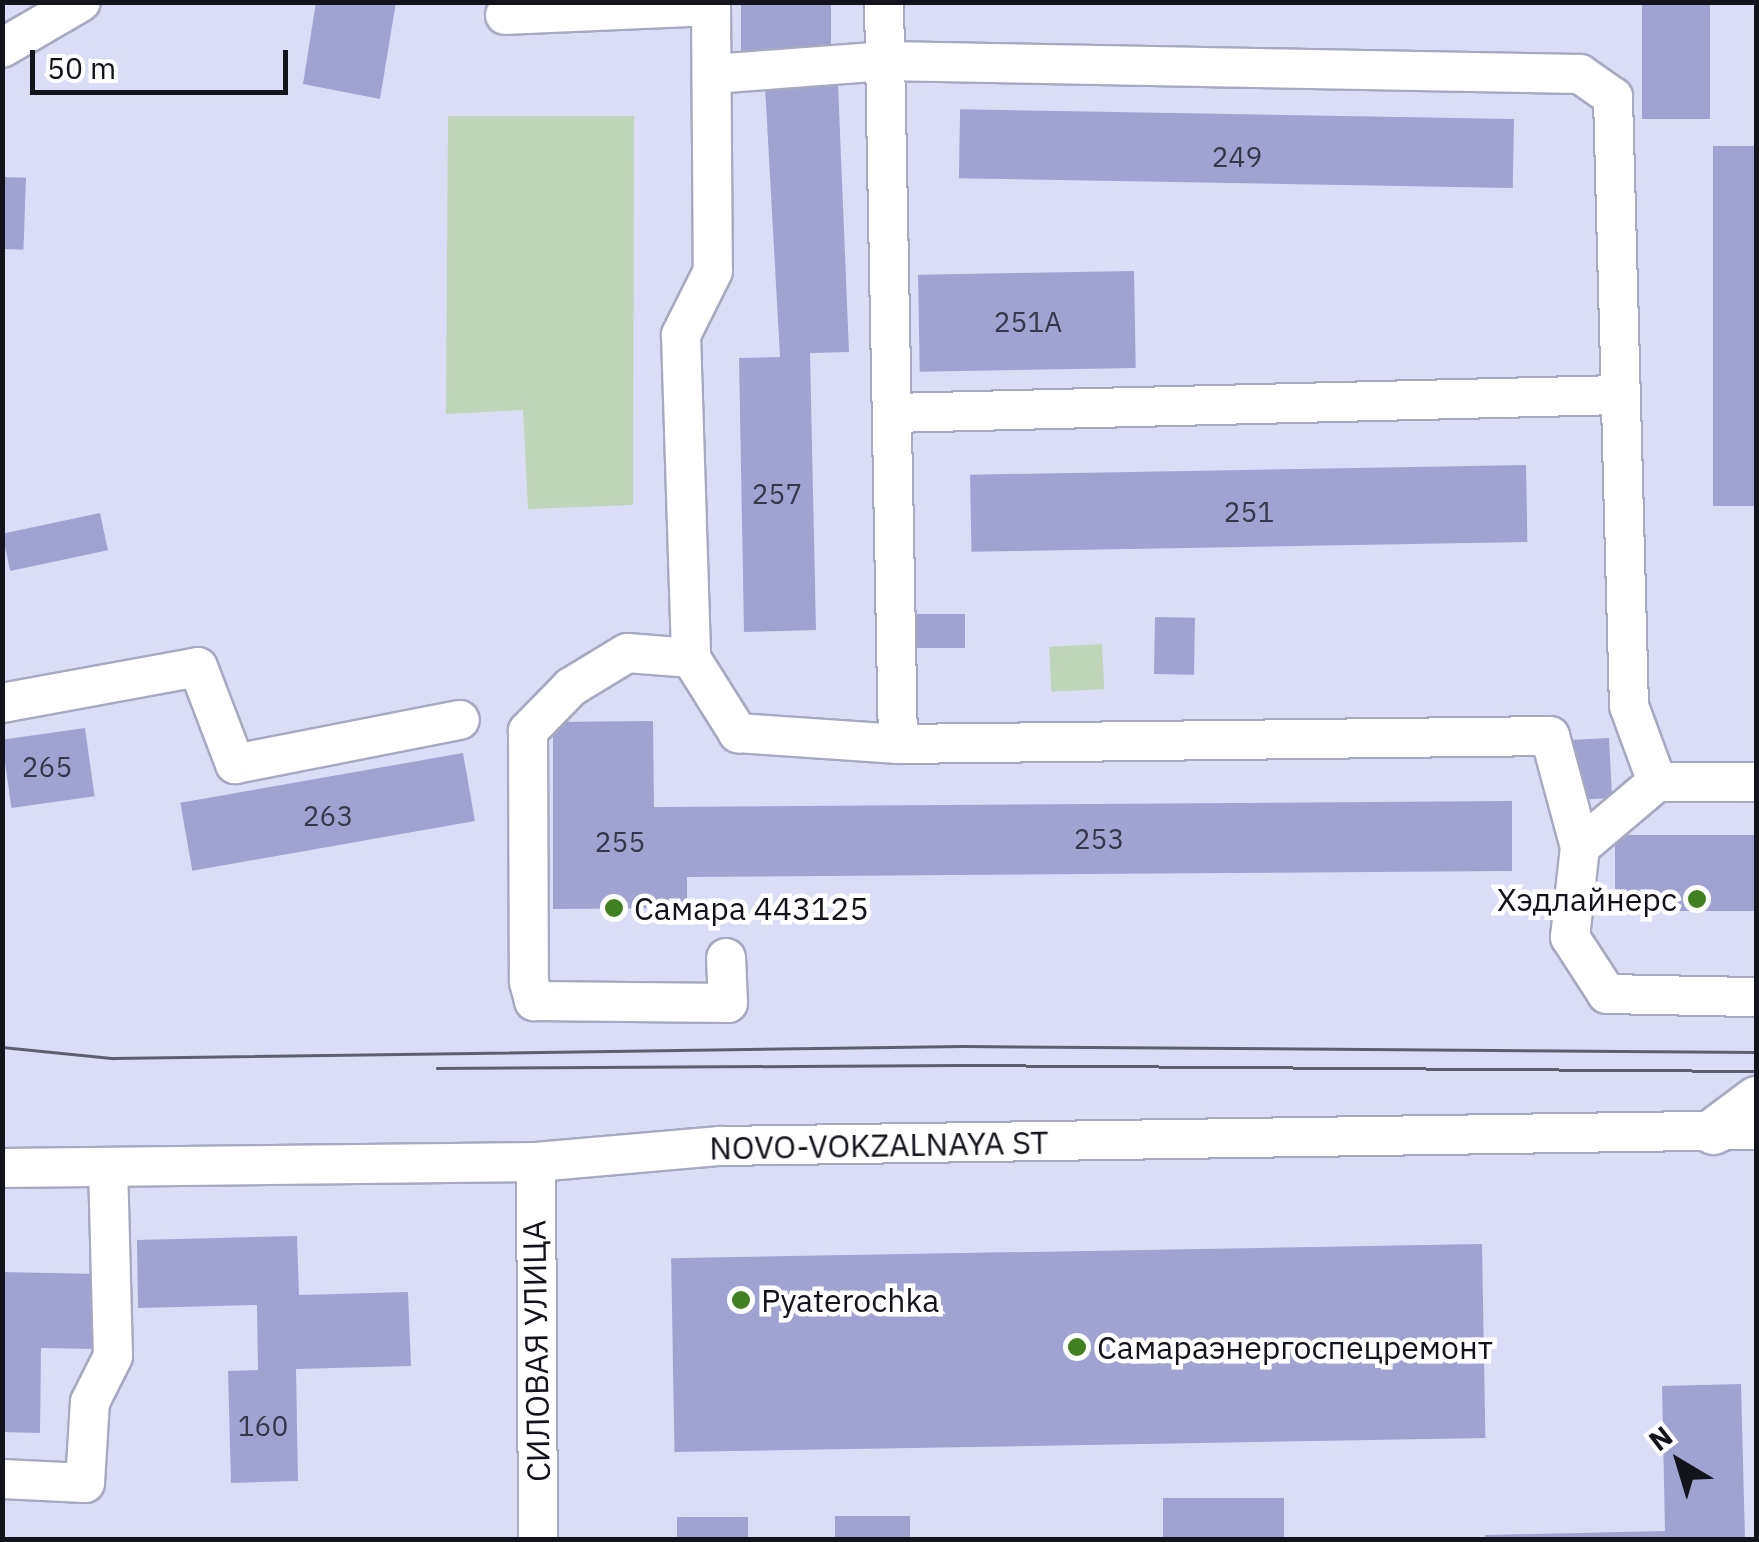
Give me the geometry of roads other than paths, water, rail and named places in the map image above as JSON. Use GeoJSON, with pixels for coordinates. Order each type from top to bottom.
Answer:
{"type":"FeatureCollection","features":[{"type":"Feature","properties":{"kind":"main road"},"geometry":{"type":"LineString","coordinates":[[1730,1131],[1756,1099]]}},
{"type":"Feature","properties":{"kind":"street"},"geometry":{"type":"LineString","coordinates":[[2,48],[80,2]]}},
{"type":"Feature","properties":{"kind":"street"},"geometry":{"type":"LineString","coordinates":[[884,2],[898,744]]}},
{"type":"Feature","properties":{"kind":"street"},"geometry":{"type":"LineString","coordinates":[[505,15],[711,6],[714,271],[682,335],[690,658],[738,733],[898,744],[1550,736],[1580,846],[1570,937],[1607,994],[1756,997]]}},
{"type":"Feature","properties":{"kind":"street"},"geometry":{"type":"LineString","coordinates":[[713,74],[885,62],[1580,74],[1612,98],[1629,706],[1657,782]]}},
{"type":"Feature","properties":{"kind":"street"},"geometry":{"type":"LineString","coordinates":[[893,413],[1621,394]]}},
{"type":"Feature","properties":{"kind":"street"},"geometry":{"type":"LineString","coordinates":[[690,658],[626,652],[571,687],[528,731],[529,982],[534,1002],[728,1003],[726,958]]}},
{"type":"Feature","properties":{"kind":"street"},"geometry":{"type":"LineString","coordinates":[[2,703],[198,667],[234,764],[460,720]]}},
{"type":"Feature","properties":{"kind":"street"},"geometry":{"type":"LineString","coordinates":[[1580,846],[1657,782],[1756,782]]}},
{"type":"Feature","properties":{"kind":"street","name":"NOVO-VOKZALNAYA ST"},"geometry":{"type":"LineString","coordinates":[[2,1168],[536,1162],[720,1146],[1730,1131]]}},
{"type":"Feature","properties":{"kind":"street","name":"СИЛОВАЯ УЛИЦА"},"geometry":{"type":"LineString","coordinates":[[536,1162],[538,1540]]}},
{"type":"Feature","properties":{"kind":"street"},"geometry":{"type":"LineString","coordinates":[[2,1480],[85,1483],[90,1402],[113,1356],[108,1167]]}},
{"type":"Feature","properties":{"kind":"tram line"},"geometry":{"type":"LineString","coordinates":[[2,1047],[113,1058],[963,1046],[1756,1052]]}},
{"type":"Feature","properties":{"kind":"tram line"},"geometry":{"type":"LineString","coordinates":[[437,1068],[958,1065],[1756,1071]]}},
{"type":"Feature","properties":{"kind":"place","name":"Хэдлайнерс"},"geometry":{"type":"Point","coordinates":[1697,899]}},
{"type":"Feature","properties":{"kind":"place","name":"Самара 443125"},"geometry":{"type":"Point","coordinates":[614,908]}},
{"type":"Feature","properties":{"kind":"place","name":"Pyaterochka"},"geometry":{"type":"Point","coordinates":[741,1300]}},
{"type":"Feature","properties":{"kind":"place","name":"Самараэнергоспецремонт"},"geometry":{"type":"Point","coordinates":[1077,1347]}}]}
